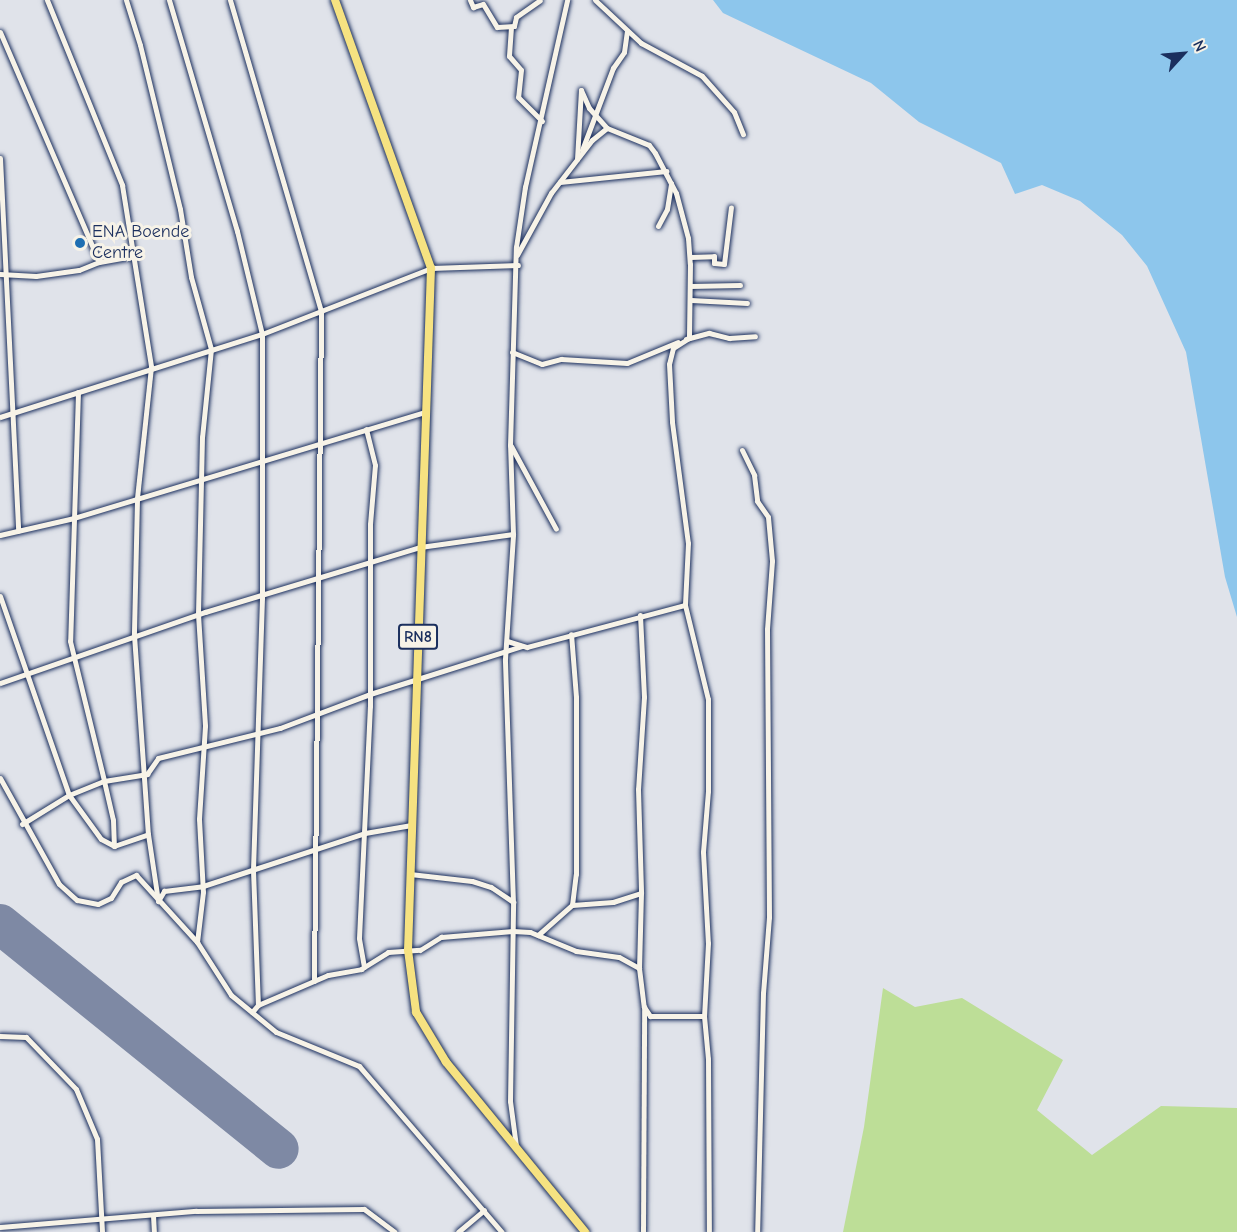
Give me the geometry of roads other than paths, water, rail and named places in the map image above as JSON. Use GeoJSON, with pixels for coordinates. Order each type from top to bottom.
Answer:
{"type":"FeatureCollection","features":[{"type":"Feature","properties":{"kind":"main road","name":"RN8"},"geometry":{"type":"LineString","coordinates":[[335,0],[431,268],[408,950],[416,1012],[428,1038],[517,1153],[585,1232]]}},
{"type":"Feature","properties":{"kind":"street"},"geometry":{"type":"LineString","coordinates":[[47,0],[122,185],[151,367],[137,499],[134,635],[147,774],[148,834],[158,900]]}},
{"type":"Feature","properties":{"kind":"street"},"geometry":{"type":"LineString","coordinates":[[126,0],[140,45],[180,209],[191,278],[211,349],[202,437],[203,480],[198,614],[205,747],[199,819],[203,886],[197,942]]}},
{"type":"Feature","properties":{"kind":"street"},"geometry":{"type":"LineString","coordinates":[[169,0],[237,231],[262,334],[262,598],[253,870],[258,1005]]}},
{"type":"Feature","properties":{"kind":"street"},"geometry":{"type":"LineString","coordinates":[[230,0],[321,312],[323,443],[314,981]]}},
{"type":"Feature","properties":{"kind":"street"},"geometry":{"type":"LineString","coordinates":[[470,0],[473,7],[483,4],[497,27],[511,27]]}},
{"type":"Feature","properties":{"kind":"street"},"geometry":{"type":"LineString","coordinates":[[540,0],[516,17],[511,27],[509,56],[521,70],[518,97],[542,121]]}},
{"type":"Feature","properties":{"kind":"street"},"geometry":{"type":"LineString","coordinates":[[517,1153],[510,1101],[513,903],[506,652],[513,534],[510,445],[512,352],[517,255],[525,187],[542,121],[567,0]]}},
{"type":"Feature","properties":{"kind":"street"},"geometry":{"type":"LineString","coordinates":[[595,0],[627,31],[673,63],[702,76],[734,112],[743,134]]}},
{"type":"Feature","properties":{"kind":"street"},"geometry":{"type":"LineString","coordinates":[[579,157],[613,68],[624,52],[627,31]]}},
{"type":"Feature","properties":{"kind":"street"},"geometry":{"type":"LineString","coordinates":[[0,32],[99,262]]}},
{"type":"Feature","properties":{"kind":"street"},"geometry":{"type":"LineString","coordinates":[[579,157],[581,90],[607,128],[649,146],[666,171],[686,228],[690,257],[689,338]]}},
{"type":"Feature","properties":{"kind":"street"},"geometry":{"type":"LineString","coordinates":[[517,255],[559,183],[579,157],[607,128]]}},
{"type":"Feature","properties":{"kind":"street"},"geometry":{"type":"LineString","coordinates":[[0,158],[15,413],[18,531]]}},
{"type":"Feature","properties":{"kind":"street"},"geometry":{"type":"LineString","coordinates":[[559,183],[666,171]]}},
{"type":"Feature","properties":{"kind":"street"},"geometry":{"type":"LineString","coordinates":[[658,226],[667,209],[671,182]]}},
{"type":"Feature","properties":{"kind":"street"},"geometry":{"type":"LineString","coordinates":[[690,257],[714,256],[714,263],[724,264],[731,207]]}},
{"type":"Feature","properties":{"kind":"street"},"geometry":{"type":"LineString","coordinates":[[0,274],[36,276],[79,270],[99,262],[134,256]]}},
{"type":"Feature","properties":{"kind":"street"},"geometry":{"type":"LineString","coordinates":[[0,417],[151,367],[262,334],[431,268],[518,265]]}},
{"type":"Feature","properties":{"kind":"street"},"geometry":{"type":"LineString","coordinates":[[690,286],[740,285]]}},
{"type":"Feature","properties":{"kind":"street"},"geometry":{"type":"LineString","coordinates":[[691,300],[747,303]]}},
{"type":"Feature","properties":{"kind":"street"},"geometry":{"type":"LineString","coordinates":[[512,352],[542,364],[561,359],[627,363],[689,338],[708,333],[729,338],[755,336]]}},
{"type":"Feature","properties":{"kind":"street"},"geometry":{"type":"LineString","coordinates":[[689,338],[673,348],[669,364],[672,422],[688,543],[685,605],[708,699],[708,791],[703,852],[708,982],[704,1016],[708,1059],[709,1232]]}},
{"type":"Feature","properties":{"kind":"street"},"geometry":{"type":"LineString","coordinates":[[78,392],[73,658],[113,820],[114,846]]}},
{"type":"Feature","properties":{"kind":"street"},"geometry":{"type":"LineString","coordinates":[[0,535],[74,518],[425,412]]}},
{"type":"Feature","properties":{"kind":"street"},"geometry":{"type":"LineString","coordinates":[[364,967],[359,938],[370,694],[375,465],[366,429]]}},
{"type":"Feature","properties":{"kind":"street"},"geometry":{"type":"LineString","coordinates":[[510,445],[556,529]]}},
{"type":"Feature","properties":{"kind":"street"},"geometry":{"type":"LineString","coordinates":[[742,450],[756,481],[758,501],[768,517],[772,561],[767,629],[769,917],[763,993],[757,1232]]}},
{"type":"Feature","properties":{"kind":"street"},"geometry":{"type":"LineString","coordinates":[[0,683],[198,614],[262,598],[420,548],[513,534]]}},
{"type":"Feature","properties":{"kind":"street"},"geometry":{"type":"LineString","coordinates":[[0,596],[29,672],[69,795],[101,839],[114,846],[148,834]]}},
{"type":"Feature","properties":{"kind":"street"},"geometry":{"type":"LineString","coordinates":[[22,824],[69,795],[104,781],[147,774],[158,758],[258,734],[418,678],[522,646],[685,605]]}},
{"type":"Feature","properties":{"kind":"street"},"geometry":{"type":"LineString","coordinates":[[640,615],[644,697],[638,827],[642,893],[639,968],[644,1007],[642,1232]]}},
{"type":"Feature","properties":{"kind":"street"},"geometry":{"type":"LineString","coordinates":[[571,634],[576,697],[576,874],[572,904]]}},
{"type":"Feature","properties":{"kind":"street"},"geometry":{"type":"LineString","coordinates":[[507,641],[522,646]]}},
{"type":"Feature","properties":{"kind":"street"},"geometry":{"type":"LineString","coordinates":[[0,778],[22,824],[59,884],[77,900],[98,904],[111,898],[121,882],[136,875],[197,942],[231,995],[276,1032],[359,1066],[502,1232]]}},
{"type":"Feature","properties":{"kind":"street"},"geometry":{"type":"LineString","coordinates":[[158,900],[164,891],[203,886],[316,852],[365,833],[411,825]]}},
{"type":"Feature","properties":{"kind":"street"},"geometry":{"type":"LineString","coordinates":[[410,874],[472,881],[491,887],[513,903]]}},
{"type":"Feature","properties":{"kind":"street"},"geometry":{"type":"LineString","coordinates":[[538,935],[572,904],[613,902],[642,893]]}},
{"type":"Feature","properties":{"kind":"street"},"geometry":{"type":"LineString","coordinates":[[252,1012],[258,1005],[314,981],[364,967],[388,952],[420,950],[441,937],[513,931],[538,935],[576,951],[619,957],[639,968]]}},
{"type":"Feature","properties":{"kind":"street"},"geometry":{"type":"LineString","coordinates":[[644,1007],[650,1016],[704,1016]]}},
{"type":"Feature","properties":{"kind":"street"},"geometry":{"type":"LineString","coordinates":[[0,1036],[26,1037],[76,1089],[97,1139],[102,1232]]}},
{"type":"Feature","properties":{"kind":"street"},"geometry":{"type":"LineString","coordinates":[[0,1227],[40,1228],[102,1218],[153,1215],[364,1209],[394,1232]]}},
{"type":"Feature","properties":{"kind":"street"},"geometry":{"type":"LineString","coordinates":[[458,1232],[484,1210]]}},
{"type":"Feature","properties":{"kind":"street"},"geometry":{"type":"LineString","coordinates":[[153,1215],[154,1232]]}},
{"type":"Feature","properties":{"kind":"water"},"geometry":{"type":"Polygon","coordinates":[[[713,0],[1237,0],[1237,617],[1225,577],[1186,352],[1147,266],[1122,235],[1080,201],[1042,185],[1015,194],[1001,163],[919,122],[871,83],[723,13],[713,0]]]}},
{"type":"Feature","properties":{"kind":"place","name":"ENA Boende Centre"},"geometry":{"type":"Point","coordinates":[80,243]}}]}
